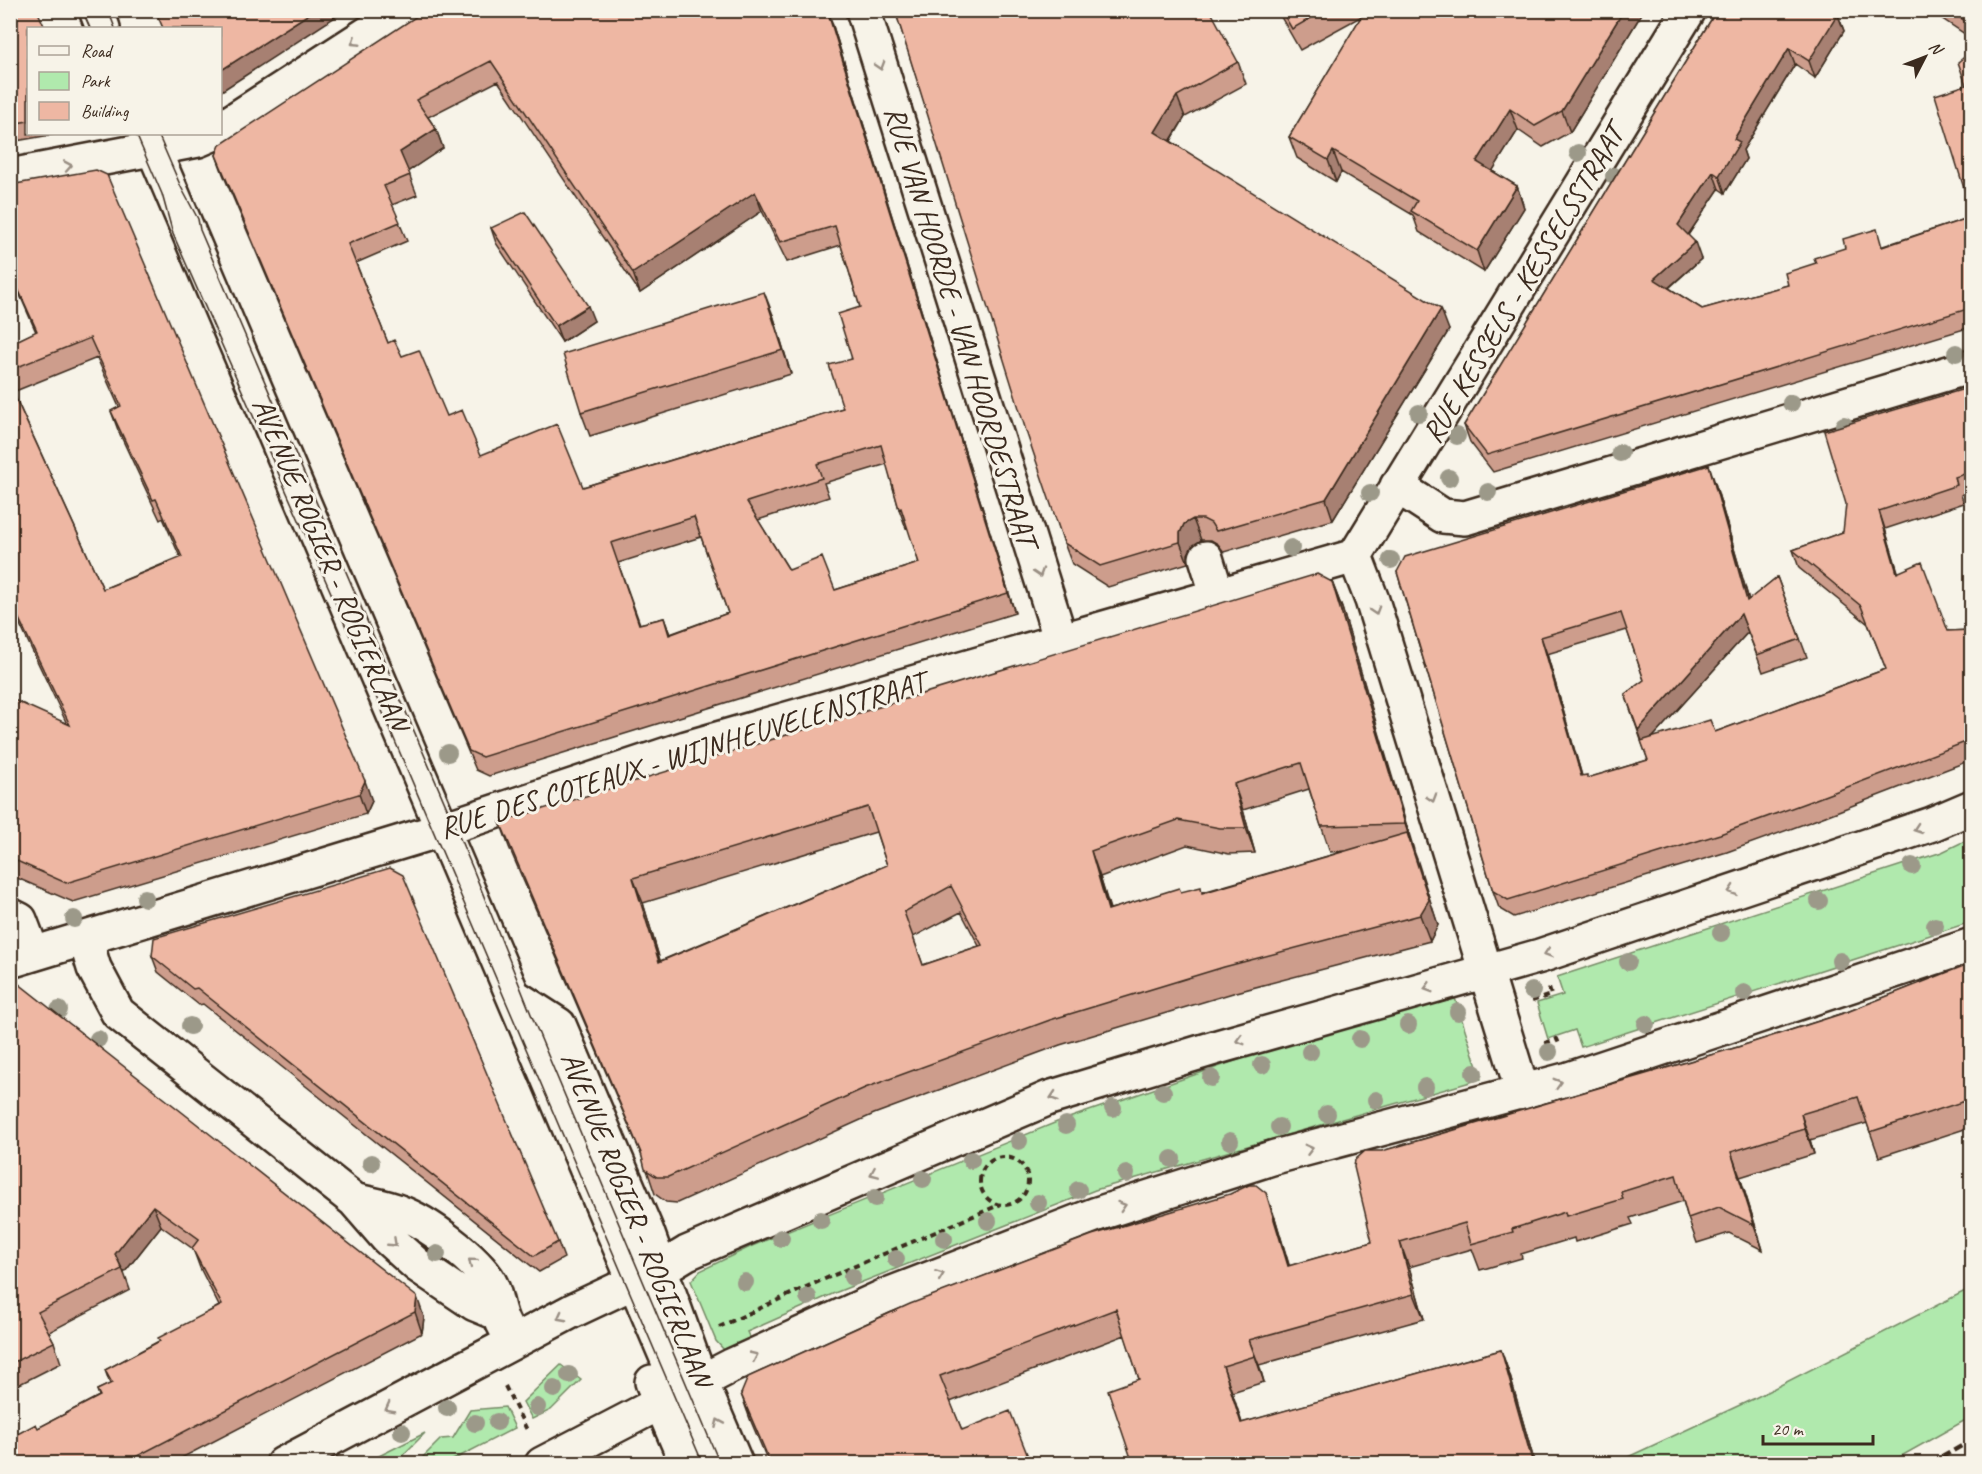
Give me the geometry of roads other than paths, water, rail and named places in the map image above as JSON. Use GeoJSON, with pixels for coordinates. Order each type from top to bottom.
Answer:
{"type":"FeatureCollection","features":[{"type":"Feature","properties":{"kind":"street"},"geometry":{"type":"LineString","coordinates":[[96,10],[103,27]]}},
{"type":"Feature","properties":{"kind":"street"},"geometry":{"type":"LineString","coordinates":[[222,128],[404,10]]}},
{"type":"Feature","properties":{"kind":"street","name":"RUE VAN HOORDE - VAN HOORDESTRAAT"},"geometry":{"type":"LineString","coordinates":[[863,10],[1061,641]]}},
{"type":"Feature","properties":{"kind":"street","name":"RUE KESSELS - KESSELSSTRAAT"},"geometry":{"type":"LineString","coordinates":[[1355,556],[1689,10]]}},
{"type":"Feature","properties":{"kind":"street"},"geometry":{"type":"LineString","coordinates":[[10,176],[150,141],[198,140],[210,135]]}},
{"type":"Feature","properties":{"kind":"street","name":"AVENUE ROGIER - ROGIERLAAN"},"geometry":{"type":"LineString","coordinates":[[150,141],[514,996],[510,1046],[636,1281],[712,1464]]}},
{"type":"Feature","properties":{"kind":"street"},"geometry":{"type":"LineString","coordinates":[[1397,486],[1443,516],[1465,518],[1971,366]]}},
{"type":"Feature","properties":{"kind":"street"},"geometry":{"type":"LineString","coordinates":[[1355,556],[1372,600],[1484,972],[1523,1093]]}},
{"type":"Feature","properties":{"kind":"street","name":"RUE DES COTEAUX - WIJNHEUVELENSTRAAT"},"geometry":{"type":"LineString","coordinates":[[22,958],[443,828],[686,748],[1355,556]]}},
{"type":"Feature","properties":{"kind":"street"},"geometry":{"type":"LineString","coordinates":[[1206,558],[1218,597]]}},
{"type":"Feature","properties":{"kind":"street"},"geometry":{"type":"LineString","coordinates":[[293,1461],[513,1342],[687,1253],[1049,1098],[1221,1046],[1540,956],[1921,828],[1971,807]]}},
{"type":"Feature","properties":{"kind":"street"},"geometry":{"type":"LineString","coordinates":[[10,915],[20,920],[22,958]]}},
{"type":"Feature","properties":{"kind":"street"},"geometry":{"type":"LineString","coordinates":[[86,938],[94,968],[118,1013],[354,1200],[400,1212],[446,1240],[480,1267],[492,1287],[497,1313],[513,1342]]}},
{"type":"Feature","properties":{"kind":"street"},"geometry":{"type":"LineString","coordinates":[[542,1464],[681,1391],[885,1296],[1097,1214],[1275,1157],[1523,1093],[1971,945]]}},
{"type":"Feature","properties":{"kind":"street","name":"AVENUE ROGIER - ROGIERLAAN"},"geometry":{"type":"LineString","coordinates":[[514,996],[559,1025],[647,1232],[636,1281],[681,1391],[736,1464]]}},
{"type":"Feature","properties":{"kind":"street","name":"AVENUE ROGIER - ROGIERLAAN"},"geometry":{"type":"LineString","coordinates":[[681,1391],[687,1464]]}},
{"type":"Feature","properties":{"kind":"tram line"},"geometry":{"type":"LineString","coordinates":[[82,10],[90,27]]}},
{"type":"Feature","properties":{"kind":"tram line"},"geometry":{"type":"LineString","coordinates":[[108,10],[115,27]]}},
{"type":"Feature","properties":{"kind":"tram line"},"geometry":{"type":"LineString","coordinates":[[136,135],[162,194],[173,234],[354,645],[703,1464]]}},
{"type":"Feature","properties":{"kind":"tram line"},"geometry":{"type":"LineString","coordinates":[[158,135],[198,219],[200,230],[473,869],[539,1034],[720,1464]]}},
{"type":"Feature","properties":{"kind":"railway"},"geometry":{"type":"LineString","coordinates":[[1930,1464],[1972,1440]]}}]}
